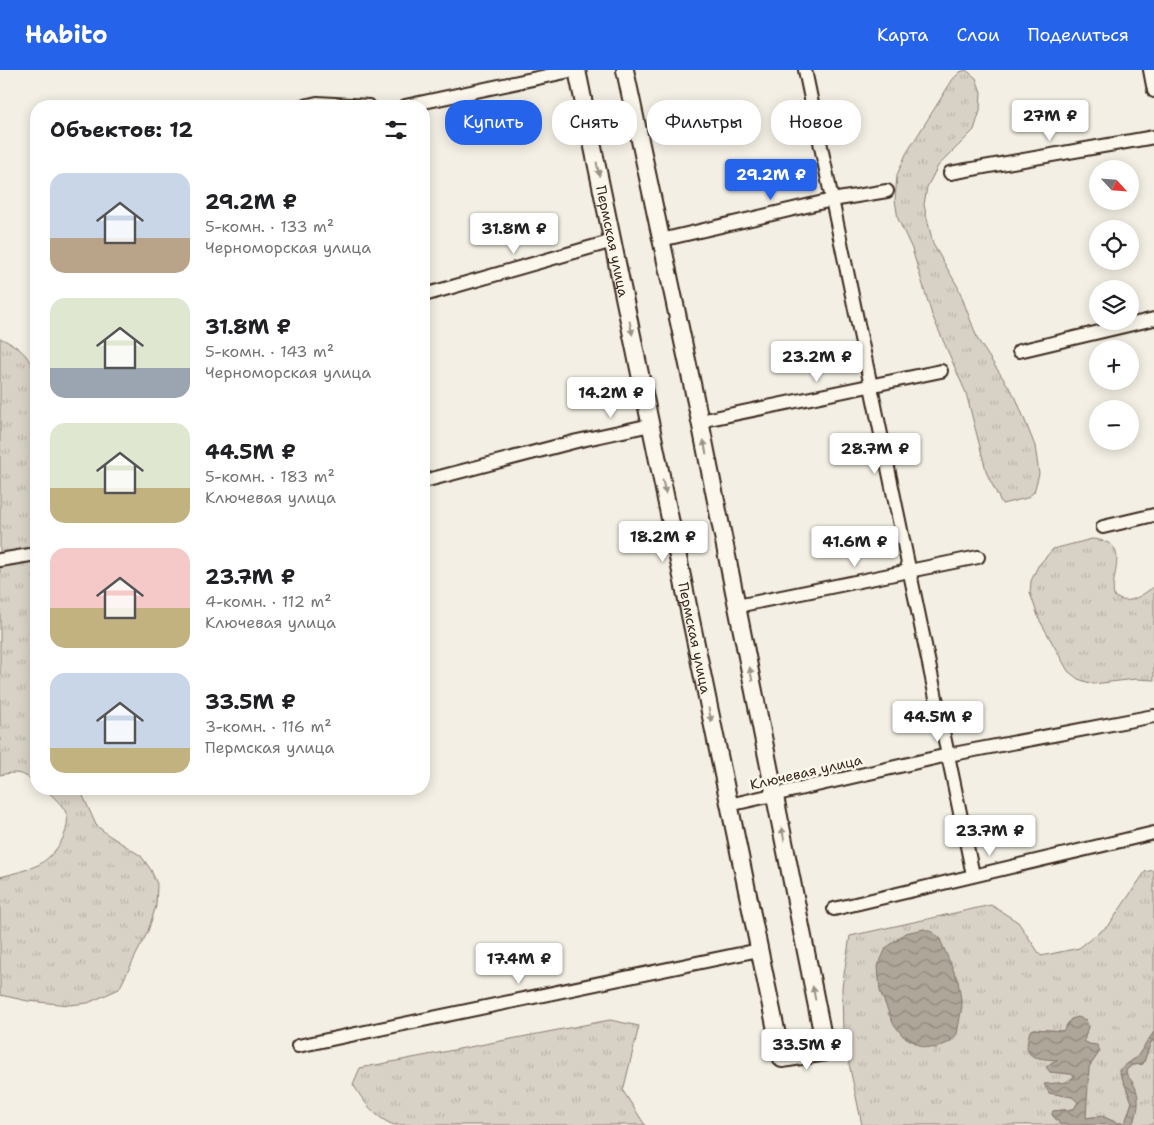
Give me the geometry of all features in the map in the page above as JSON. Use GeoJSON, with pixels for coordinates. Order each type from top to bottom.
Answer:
{"type":"FeatureCollection","features":[{"type":"Feature","properties":{"kind":"street"},"geometry":{"type":"LineString","coordinates":[[430,101],[576,70]]}},
{"type":"Feature","properties":{"kind":"street","name":"Пермская улица"},"geometry":{"type":"LineString","coordinates":[[576,70],[782,1060],[826,1052],[775,794]]}},
{"type":"Feature","properties":{"kind":"street"},"geometry":{"type":"LineString","coordinates":[[625,70],[700,421],[775,794]]}},
{"type":"Feature","properties":{"kind":"street"},"geometry":{"type":"LineString","coordinates":[[805,70],[973,875]]}},
{"type":"Feature","properties":{"kind":"street"},"geometry":{"type":"LineString","coordinates":[[1150,70],[1154,91]]}},
{"type":"Feature","properties":{"kind":"street"},"geometry":{"type":"LineString","coordinates":[[950,173],[1154,138]]}},
{"type":"Feature","properties":{"kind":"street"},"geometry":{"type":"LineString","coordinates":[[661,240],[832,200],[887,191]]}},
{"type":"Feature","properties":{"kind":"street"},"geometry":{"type":"LineString","coordinates":[[430,293],[613,241]]}},
{"type":"Feature","properties":{"kind":"street"},"geometry":{"type":"LineString","coordinates":[[1019,351],[1154,319]]}},
{"type":"Feature","properties":{"kind":"street"},"geometry":{"type":"LineString","coordinates":[[700,421],[941,371]]}},
{"type":"Feature","properties":{"kind":"street"},"geometry":{"type":"LineString","coordinates":[[430,479],[577,441],[651,425]]}},
{"type":"Feature","properties":{"kind":"street"},"geometry":{"type":"LineString","coordinates":[[1103,527],[1154,515]]}},
{"type":"Feature","properties":{"kind":"street"},"geometry":{"type":"LineString","coordinates":[[0,560],[30,555]]}},
{"type":"Feature","properties":{"kind":"street"},"geometry":{"type":"LineString","coordinates":[[737,606],[978,557]]}},
{"type":"Feature","properties":{"kind":"street","name":"Ключевая улица"},"geometry":{"type":"LineString","coordinates":[[729,805],[948,755],[1154,716]]}},
{"type":"Feature","properties":{"kind":"street"},"geometry":{"type":"LineString","coordinates":[[834,910],[973,875],[1154,833]]}},
{"type":"Feature","properties":{"kind":"street"},"geometry":{"type":"LineString","coordinates":[[298,1046],[759,950]]}},
{"type":"Feature","properties":{"kind":"green space"},"geometry":{"type":"Polygon","coordinates":[[[966,70],[976,78],[981,92],[980,111],[974,130],[938,166],[927,187],[924,205],[933,244],[958,287],[978,340],[1016,398],[1035,446],[1039,474],[1034,492],[1027,498],[1002,504],[987,474],[966,393],[932,315],[912,249],[898,219],[895,200],[897,175],[906,154],[953,79],[960,72],[966,70]]]}},
{"type":"Feature","properties":{"kind":"green space"},"geometry":{"type":"Polygon","coordinates":[[[0,338],[22,351],[30,362],[30,779],[11,773],[0,775],[0,338]]]}},
{"type":"Feature","properties":{"kind":"green space"},"geometry":{"type":"Polygon","coordinates":[[[1092,539],[1105,541],[1112,546],[1116,553],[1114,596],[1125,600],[1135,599],[1154,587],[1154,680],[1136,679],[1093,684],[1078,679],[1068,671],[1039,619],[1030,593],[1031,581],[1038,566],[1053,549],[1092,539]]]}},
{"type":"Feature","properties":{"kind":"green space"},"geometry":{"type":"Polygon","coordinates":[[[52,795],[83,795],[96,825],[141,856],[151,870],[157,884],[156,906],[148,931],[119,989],[88,1003],[69,1005],[28,1001],[0,995],[0,877],[38,865],[55,851],[66,831],[67,823],[66,812],[52,795]]]}},
{"type":"Feature","properties":{"kind":"green space"},"geometry":{"type":"Polygon","coordinates":[[[1154,870],[1154,1032],[1137,1057],[1119,1070],[1132,1102],[1125,1123],[1117,1123],[1102,1116],[1085,1118],[1089,1067],[1100,1051],[1084,1041],[1071,1019],[1063,1031],[1034,1029],[1066,1057],[1075,1046],[1082,1049],[1077,1056],[1052,1062],[1050,1072],[1075,1076],[1049,1093],[1073,1097],[1078,1102],[1074,1109],[1053,1111],[1052,1115],[1061,1125],[862,1125],[843,1035],[842,987],[850,936],[991,905],[1018,922],[1041,956],[1079,948],[1109,925],[1145,872],[1154,870]]]}},
{"type":"Feature","properties":{"kind":"green space"},"geometry":{"type":"Polygon","coordinates":[[[610,1020],[639,1026],[623,1091],[645,1125],[394,1125],[381,1118],[370,1108],[353,1084],[360,1068],[610,1020]]]}},
{"type":"Feature","properties":{"kind":"green space"},"geometry":{"type":"Polygon","coordinates":[[[1154,1040],[1154,1120],[1152,1125],[1131,1125],[1136,1117],[1133,1083],[1126,1075],[1126,1070],[1132,1065],[1143,1064],[1151,1042],[1154,1040]]]}},
{"type":"Feature","properties":{"kind":"water"},"geometry":{"type":"Polygon","coordinates":[[[924,929],[939,937],[958,981],[962,1006],[957,1034],[950,1042],[936,1048],[923,1047],[903,1036],[893,1023],[880,991],[878,966],[886,948],[905,933],[924,929]]]}},
{"type":"Feature","properties":{"kind":"water"},"geometry":{"type":"Polygon","coordinates":[[[1078,1017],[1086,1020],[1088,1026],[1084,1041],[1097,1045],[1100,1051],[1089,1067],[1086,1118],[1102,1116],[1117,1123],[1125,1123],[1132,1102],[1119,1070],[1137,1057],[1154,1032],[1154,1040],[1151,1042],[1143,1064],[1132,1065],[1126,1070],[1127,1075],[1136,1088],[1138,1099],[1137,1110],[1131,1125],[1061,1125],[1052,1114],[1053,1111],[1074,1109],[1078,1102],[1072,1097],[1049,1093],[1044,1084],[1069,1082],[1075,1076],[1050,1072],[1046,1067],[1058,1060],[1032,1056],[1027,1047],[1030,1031],[1034,1029],[1063,1031],[1071,1019],[1078,1017]]]}}]}
